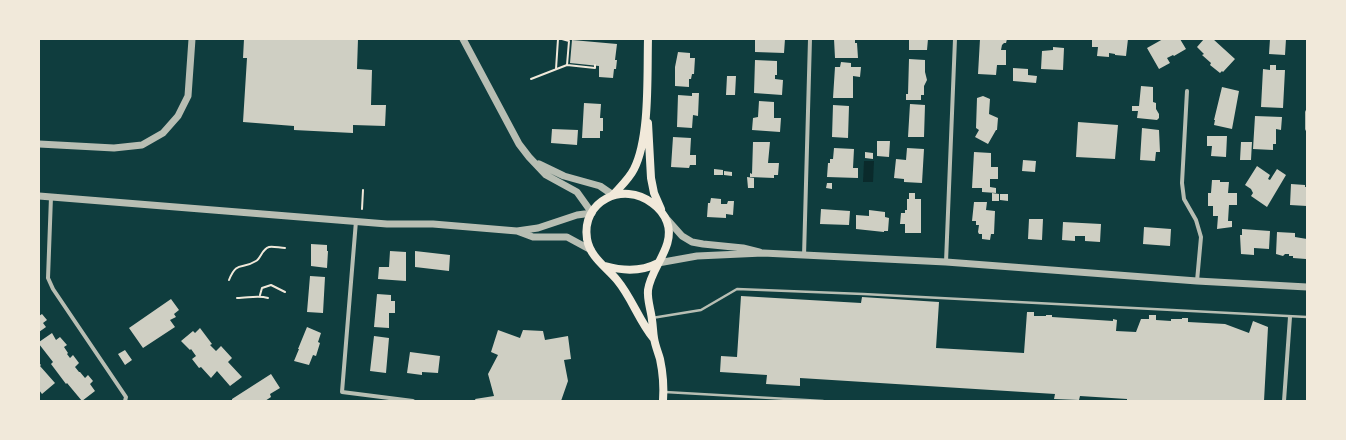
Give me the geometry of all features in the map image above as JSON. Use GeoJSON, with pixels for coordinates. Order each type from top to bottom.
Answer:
{"type":"FeatureCollection","features":[{"type":"Feature","properties":{"kind":"main road"},"geometry":{"type":"LineString","coordinates":[[648,39],[646,112],[638,160],[630,175],[613,195],[599,204],[592,213],[589,219],[587,232],[588,244],[591,250],[598,261],[618,280],[626,291],[644,326],[654,339]]}},
{"type":"Feature","properties":{"kind":"main road"},"geometry":{"type":"LineString","coordinates":[[646,112],[650,143],[651,178],[654,192],[669,229],[669,240],[649,284],[648,292],[654,339],[661,364],[663,401]]}},
{"type":"Feature","properties":{"kind":"main road"},"geometry":{"type":"LineString","coordinates":[[613,195],[625,193],[644,197],[664,215]]}},
{"type":"Feature","properties":{"kind":"main road"},"geometry":{"type":"LineString","coordinates":[[604,266],[623,270],[637,270],[650,267],[658,263]]}},
{"type":"Feature","properties":{"kind":"street"},"geometry":{"type":"LineString","coordinates":[[39,144],[114,148],[142,145],[164,133],[178,116],[188,96],[192,39]]}},
{"type":"Feature","properties":{"kind":"street"},"geometry":{"type":"LineString","coordinates":[[463,39],[519,144],[546,175],[577,192],[592,213]]}},
{"type":"Feature","properties":{"kind":"street"},"geometry":{"type":"LineString","coordinates":[[804,256],[810,39]]}},
{"type":"Feature","properties":{"kind":"street"},"geometry":{"type":"LineString","coordinates":[[946,262],[955,39]]}},
{"type":"Feature","properties":{"kind":"street"},"geometry":{"type":"LineString","coordinates":[[1188,91],[1182,183],[1184,199],[1196,220],[1201,237],[1197,281]]}},
{"type":"Feature","properties":{"kind":"street"},"geometry":{"type":"LineString","coordinates":[[1307,112],[1307,129]]}},
{"type":"Feature","properties":{"kind":"street"},"geometry":{"type":"LineString","coordinates":[[533,161],[564,176],[600,186],[613,195]]}},
{"type":"Feature","properties":{"kind":"street"},"geometry":{"type":"LineString","coordinates":[[39,196],[356,221],[398,224],[433,224],[517,231],[538,228],[577,214],[592,213]]}},
{"type":"Feature","properties":{"kind":"street"},"geometry":{"type":"LineString","coordinates":[[51,197],[48,278],[53,289],[126,397],[125,401]]}},
{"type":"Feature","properties":{"kind":"street"},"geometry":{"type":"LineString","coordinates":[[664,215],[682,236],[692,242],[742,248],[763,253]]}},
{"type":"Feature","properties":{"kind":"street"},"geometry":{"type":"LineString","coordinates":[[356,221],[342,392],[413,401]]}},
{"type":"Feature","properties":{"kind":"street"},"geometry":{"type":"LineString","coordinates":[[517,231],[533,237],[567,237],[591,250]]}},
{"type":"Feature","properties":{"kind":"street"},"geometry":{"type":"LineString","coordinates":[[658,263],[697,256],[763,253],[946,262],[1197,281],[1307,287]]}},
{"type":"Feature","properties":{"kind":"street"},"geometry":{"type":"LineString","coordinates":[[1284,401],[1290,317]]}},
{"type":"Feature","properties":{"kind":"lane"},"geometry":{"type":"LineString","coordinates":[[652,318],[701,310],[737,289],[871,294],[1307,317]]}},
{"type":"Feature","properties":{"kind":"lane"},"geometry":{"type":"LineString","coordinates":[[663,392],[823,401]]}},
{"type":"Feature","properties":{"kind":"path"},"geometry":{"type":"LineString","coordinates":[[556,69],[558,39]]}},
{"type":"Feature","properties":{"kind":"path"},"geometry":{"type":"LineString","coordinates":[[562,39],[569,41],[570,50],[567,65]]}},
{"type":"Feature","properties":{"kind":"path"},"geometry":{"type":"LineString","coordinates":[[531,79],[567,65],[595,68],[595,65]]}},
{"type":"Feature","properties":{"kind":"path"},"geometry":{"type":"LineString","coordinates":[[362,209],[363,190]]}},
{"type":"Feature","properties":{"kind":"path"},"geometry":{"type":"LineString","coordinates":[[229,280],[235,269],[241,265],[255,261],[268,247],[285,248]]}},
{"type":"Feature","properties":{"kind":"path"},"geometry":{"type":"LineString","coordinates":[[260,295],[262,288],[271,285],[285,292]]}},
{"type":"Feature","properties":{"kind":"path"},"geometry":{"type":"LineString","coordinates":[[237,298],[260,295],[268,298]]}},
{"type":"Feature","properties":{"kind":"water"},"geometry":{"type":"Polygon","coordinates":[[[864,161],[874,161],[873,182],[863,182],[864,161]]]}},
{"type":"Feature","properties":{"kind":"building"},"geometry":{"type":"Polygon","coordinates":[[[244,39],[358,39],[357,69],[372,70],[371,105],[386,105],[385,126],[353,125],[353,133],[294,130],[294,126],[243,122],[247,58],[243,58],[244,39]]]}},
{"type":"Feature","properties":{"kind":"building"},"geometry":{"type":"Polygon","coordinates":[[[755,39],[785,39],[784,53],[755,52],[755,39]]]}},
{"type":"Feature","properties":{"kind":"building"},"geometry":{"type":"Polygon","coordinates":[[[834,39],[855,39],[855,43],[857,43],[858,58],[835,58],[834,39]]]}},
{"type":"Feature","properties":{"kind":"building"},"geometry":{"type":"Polygon","coordinates":[[[909,39],[928,39],[927,50],[909,50],[909,39]]]}},
{"type":"Feature","properties":{"kind":"building"},"geometry":{"type":"Polygon","coordinates":[[[980,39],[1007,39],[1006,43],[1002,45],[1001,50],[1006,50],[1006,65],[997,65],[996,75],[978,74],[980,39]]]}},
{"type":"Feature","properties":{"kind":"building"},"geometry":{"type":"Polygon","coordinates":[[[1092,39],[1128,39],[1126,56],[1109,53],[1109,57],[1097,56],[1098,47],[1092,47],[1092,39]]]}},
{"type":"Feature","properties":{"kind":"building"},"geometry":{"type":"Polygon","coordinates":[[[1163,39],[1180,39],[1186,49],[1167,58],[1170,63],[1159,69],[1147,48],[1163,39]]]}},
{"type":"Feature","properties":{"kind":"building"},"geometry":{"type":"Polygon","coordinates":[[[1204,39],[1213,39],[1235,59],[1223,72],[1222,71],[1220,73],[1210,65],[1211,63],[1202,55],[1204,54],[1197,47],[1204,39]]]}},
{"type":"Feature","properties":{"kind":"building"},"geometry":{"type":"Polygon","coordinates":[[[1270,39],[1286,39],[1285,55],[1269,54],[1270,39]]]}},
{"type":"Feature","properties":{"kind":"building"},"geometry":{"type":"Polygon","coordinates":[[[572,40],[617,44],[615,60],[617,60],[616,69],[614,69],[613,78],[599,77],[599,66],[570,63],[572,40]]]}},
{"type":"Feature","properties":{"kind":"building"},"geometry":{"type":"Polygon","coordinates":[[[1053,47],[1064,48],[1063,70],[1041,69],[1042,51],[1053,50],[1053,47]]]}},
{"type":"Feature","properties":{"kind":"building"},"geometry":{"type":"Polygon","coordinates":[[[678,52],[690,53],[690,58],[695,58],[694,74],[692,74],[691,79],[689,79],[689,87],[675,86],[675,67],[678,52]]]}},
{"type":"Feature","properties":{"kind":"building"},"geometry":{"type":"Polygon","coordinates":[[[909,59],[925,60],[927,80],[924,86],[924,95],[921,95],[921,100],[906,100],[906,94],[908,94],[909,59]]]}},
{"type":"Feature","properties":{"kind":"building"},"geometry":{"type":"Polygon","coordinates":[[[755,60],[777,61],[777,75],[775,75],[775,79],[783,80],[782,95],[754,93],[755,60]]]}},
{"type":"Feature","properties":{"kind":"building"},"geometry":{"type":"Polygon","coordinates":[[[841,62],[851,63],[851,67],[861,67],[860,77],[853,76],[853,98],[833,98],[835,67],[840,67],[841,62]]]}},
{"type":"Feature","properties":{"kind":"building"},"geometry":{"type":"Polygon","coordinates":[[[1270,65],[1276,65],[1276,70],[1285,70],[1283,108],[1261,107],[1263,69],[1270,70],[1270,65]]]}},
{"type":"Feature","properties":{"kind":"building"},"geometry":{"type":"Polygon","coordinates":[[[1013,68],[1028,69],[1028,75],[1037,76],[1036,83],[1013,81],[1013,68]]]}},
{"type":"Feature","properties":{"kind":"building"},"geometry":{"type":"Polygon","coordinates":[[[727,76],[736,76],[735,95],[726,95],[727,76]]]}},
{"type":"Feature","properties":{"kind":"building"},"geometry":{"type":"Polygon","coordinates":[[[1141,86],[1153,87],[1153,102],[1156,103],[1156,109],[1159,114],[1159,118],[1157,120],[1137,118],[1138,111],[1132,111],[1132,106],[1139,106],[1141,86]]]}},
{"type":"Feature","properties":{"kind":"building"},"geometry":{"type":"Polygon","coordinates":[[[1222,87],[1239,91],[1232,129],[1214,125],[1222,87]]]}},
{"type":"Feature","properties":{"kind":"building"},"geometry":{"type":"Polygon","coordinates":[[[692,93],[699,93],[698,116],[693,115],[692,128],[677,127],[678,95],[692,96],[692,93]]]}},
{"type":"Feature","properties":{"kind":"building"},"geometry":{"type":"Polygon","coordinates":[[[983,96],[990,99],[989,114],[998,118],[997,130],[988,144],[975,137],[979,130],[976,128],[977,98],[983,96]]]}},
{"type":"Feature","properties":{"kind":"building"},"geometry":{"type":"Polygon","coordinates":[[[759,101],[774,102],[774,118],[781,118],[780,132],[752,130],[753,118],[758,117],[759,101]]]}},
{"type":"Feature","properties":{"kind":"building"},"geometry":{"type":"Polygon","coordinates":[[[584,103],[601,104],[600,118],[603,118],[603,131],[600,131],[600,138],[582,138],[584,103]]]}},
{"type":"Feature","properties":{"kind":"building"},"geometry":{"type":"Polygon","coordinates":[[[910,104],[925,105],[924,137],[908,137],[910,104]]]}},
{"type":"Feature","properties":{"kind":"building"},"geometry":{"type":"Polygon","coordinates":[[[833,105],[849,106],[848,138],[832,137],[833,105]]]}},
{"type":"Feature","properties":{"kind":"building"},"geometry":{"type":"Polygon","coordinates":[[[1255,116],[1282,117],[1281,130],[1276,129],[1276,144],[1273,144],[1273,150],[1253,149],[1255,116]]]}},
{"type":"Feature","properties":{"kind":"building"},"geometry":{"type":"Polygon","coordinates":[[[1078,122],[1118,125],[1115,159],[1076,157],[1078,122]]]}},
{"type":"Feature","properties":{"kind":"building"},"geometry":{"type":"Polygon","coordinates":[[[1142,128],[1159,130],[1160,152],[1156,152],[1155,161],[1140,160],[1142,128]]]}},
{"type":"Feature","properties":{"kind":"building"},"geometry":{"type":"Polygon","coordinates":[[[552,129],[578,130],[577,145],[551,143],[552,129]]]}},
{"type":"Feature","properties":{"kind":"building"},"geometry":{"type":"Polygon","coordinates":[[[1207,136],[1227,136],[1226,157],[1211,156],[1212,146],[1207,146],[1207,136]]]}},
{"type":"Feature","properties":{"kind":"building"},"geometry":{"type":"Polygon","coordinates":[[[673,137],[691,138],[690,155],[696,155],[696,165],[690,165],[689,168],[671,167],[673,137]]]}},
{"type":"Feature","properties":{"kind":"building"},"geometry":{"type":"Polygon","coordinates":[[[877,141],[890,141],[889,157],[877,156],[877,141]]]}},
{"type":"Feature","properties":{"kind":"building"},"geometry":{"type":"Polygon","coordinates":[[[753,142],[770,142],[768,163],[779,163],[778,175],[774,175],[774,178],[750,177],[750,173],[752,174],[753,142]]]}},
{"type":"Feature","properties":{"kind":"building"},"geometry":{"type":"Polygon","coordinates":[[[1241,142],[1252,142],[1251,160],[1240,160],[1241,142]]]}},
{"type":"Feature","properties":{"kind":"building"},"geometry":{"type":"Polygon","coordinates":[[[834,148],[854,149],[853,168],[858,168],[858,178],[827,177],[828,163],[830,163],[830,159],[833,159],[834,148]]]}},
{"type":"Feature","properties":{"kind":"building"},"geometry":{"type":"Polygon","coordinates":[[[907,148],[924,149],[922,183],[904,182],[904,179],[894,178],[896,159],[906,160],[907,148]]]}},
{"type":"Feature","properties":{"kind":"building"},"geometry":{"type":"Polygon","coordinates":[[[865,152],[873,153],[873,159],[865,158],[865,152]]]}},
{"type":"Feature","properties":{"kind":"building"},"geometry":{"type":"Polygon","coordinates":[[[974,152],[991,153],[991,167],[998,167],[998,179],[990,179],[990,187],[996,188],[996,193],[982,192],[982,188],[972,188],[974,152]]]}},
{"type":"Feature","properties":{"kind":"building"},"geometry":{"type":"Polygon","coordinates":[[[1023,160],[1036,161],[1035,172],[1022,171],[1023,160]]]}},
{"type":"Feature","properties":{"kind":"building"},"geometry":{"type":"Polygon","coordinates":[[[1257,166],[1270,175],[1268,179],[1270,180],[1277,169],[1286,175],[1267,207],[1251,196],[1253,193],[1251,189],[1245,185],[1257,166]]]}},
{"type":"Feature","properties":{"kind":"building"},"geometry":{"type":"Polygon","coordinates":[[[714,169],[723,170],[723,175],[714,175],[714,169]]]}},
{"type":"Feature","properties":{"kind":"building"},"geometry":{"type":"Polygon","coordinates":[[[724,171],[732,172],[732,176],[724,175],[724,171]]]}},
{"type":"Feature","properties":{"kind":"building"},"geometry":{"type":"Polygon","coordinates":[[[747,177],[754,178],[754,188],[748,188],[747,177]]]}},
{"type":"Feature","properties":{"kind":"building"},"geometry":{"type":"Polygon","coordinates":[[[1212,180],[1229,182],[1228,193],[1237,193],[1237,205],[1229,205],[1228,221],[1232,221],[1232,227],[1217,229],[1218,216],[1213,216],[1213,206],[1208,206],[1208,193],[1211,193],[1212,180]]]}},
{"type":"Feature","properties":{"kind":"building"},"geometry":{"type":"Polygon","coordinates":[[[827,183],[832,183],[832,189],[826,188],[827,183]]]}},
{"type":"Feature","properties":{"kind":"building"},"geometry":{"type":"Polygon","coordinates":[[[1291,184],[1305,185],[1305,187],[1307,187],[1307,206],[1290,205],[1291,184]]]}},
{"type":"Feature","properties":{"kind":"building"},"geometry":{"type":"Polygon","coordinates":[[[909,193],[915,193],[915,199],[921,199],[921,233],[905,233],[905,224],[900,224],[901,213],[905,213],[905,210],[907,210],[907,199],[909,199],[909,193]]]}},
{"type":"Feature","properties":{"kind":"building"},"geometry":{"type":"Polygon","coordinates":[[[992,193],[999,194],[999,201],[992,201],[992,193]]]}},
{"type":"Feature","properties":{"kind":"building"},"geometry":{"type":"Polygon","coordinates":[[[1000,194],[1008,194],[1008,201],[1000,200],[1000,194]]]}},
{"type":"Feature","properties":{"kind":"building"},"geometry":{"type":"Polygon","coordinates":[[[711,198],[721,199],[721,204],[727,204],[728,201],[734,201],[733,215],[726,214],[726,218],[707,217],[708,203],[710,203],[711,198]]]}},
{"type":"Feature","properties":{"kind":"building"},"geometry":{"type":"Polygon","coordinates":[[[974,202],[987,202],[986,210],[995,211],[994,234],[991,234],[990,240],[982,239],[982,234],[979,234],[978,232],[979,225],[976,225],[976,221],[972,221],[974,202]]]}},
{"type":"Feature","properties":{"kind":"building"},"geometry":{"type":"Polygon","coordinates":[[[821,209],[850,211],[849,225],[820,224],[821,209]]]}},
{"type":"Feature","properties":{"kind":"building"},"geometry":{"type":"Polygon","coordinates":[[[869,210],[885,212],[885,217],[889,218],[888,231],[884,232],[856,229],[856,215],[869,216],[869,210]]]}},
{"type":"Feature","properties":{"kind":"building"},"geometry":{"type":"Polygon","coordinates":[[[1029,219],[1043,219],[1042,240],[1028,239],[1029,219]]]}},
{"type":"Feature","properties":{"kind":"building"},"geometry":{"type":"Polygon","coordinates":[[[1063,222],[1101,224],[1100,242],[1085,241],[1085,236],[1075,236],[1075,241],[1062,240],[1063,222]]]}},
{"type":"Feature","properties":{"kind":"building"},"geometry":{"type":"Polygon","coordinates":[[[1144,227],[1171,229],[1170,246],[1143,244],[1144,227]]]}},
{"type":"Feature","properties":{"kind":"building"},"geometry":{"type":"Polygon","coordinates":[[[1242,229],[1270,231],[1269,249],[1254,248],[1254,255],[1241,254],[1240,235],[1242,235],[1242,229]]]}},
{"type":"Feature","properties":{"kind":"building"},"geometry":{"type":"Polygon","coordinates":[[[1277,232],[1295,233],[1295,237],[1307,239],[1306,259],[1293,258],[1293,256],[1289,256],[1289,254],[1285,254],[1283,256],[1276,254],[1277,232]]]}},
{"type":"Feature","properties":{"kind":"building"},"geometry":{"type":"Polygon","coordinates":[[[311,244],[327,245],[327,268],[311,266],[311,244]]]}},
{"type":"Feature","properties":{"kind":"building"},"geometry":{"type":"Polygon","coordinates":[[[390,251],[406,252],[406,281],[378,279],[379,267],[389,267],[390,251]]]}},
{"type":"Feature","properties":{"kind":"building"},"geometry":{"type":"Polygon","coordinates":[[[415,251],[450,255],[449,271],[415,267],[415,251]]]}},
{"type":"Feature","properties":{"kind":"building"},"geometry":{"type":"Polygon","coordinates":[[[310,276],[325,277],[323,313],[307,312],[310,276]]]}},
{"type":"Feature","properties":{"kind":"building"},"geometry":{"type":"Polygon","coordinates":[[[377,294],[391,295],[391,301],[395,301],[395,313],[389,313],[389,328],[374,327],[377,294]]]}},
{"type":"Feature","properties":{"kind":"building"},"geometry":{"type":"Polygon","coordinates":[[[741,296],[861,303],[862,297],[939,302],[936,348],[1024,353],[1027,312],[1034,312],[1034,316],[1052,315],[1052,317],[1113,321],[1113,319],[1117,320],[1116,331],[1136,332],[1141,319],[1149,319],[1149,315],[1156,315],[1156,320],[1171,321],[1171,319],[1188,318],[1188,322],[1225,324],[1249,333],[1253,321],[1268,327],[1264,401],[1127,401],[1127,399],[1080,396],[1079,400],[1054,399],[1055,394],[800,378],[800,386],[766,384],[767,375],[720,372],[721,356],[737,357],[741,296]]]}},
{"type":"Feature","properties":{"kind":"building"},"geometry":{"type":"Polygon","coordinates":[[[171,299],[179,310],[174,314],[176,317],[170,320],[175,327],[143,348],[129,328],[171,299]]]}},
{"type":"Feature","properties":{"kind":"building"},"geometry":{"type":"Polygon","coordinates":[[[42,314],[47,320],[43,323],[46,327],[39,332],[39,316],[42,314]]]}},
{"type":"Feature","properties":{"kind":"building"},"geometry":{"type":"Polygon","coordinates":[[[307,327],[321,333],[316,356],[313,355],[309,365],[294,361],[307,327]]]}},
{"type":"Feature","properties":{"kind":"building"},"geometry":{"type":"Polygon","coordinates":[[[200,328],[212,344],[210,345],[216,351],[221,346],[232,358],[228,362],[242,377],[230,386],[217,371],[211,378],[201,367],[199,368],[192,359],[196,356],[191,349],[190,350],[181,341],[193,331],[195,333],[200,328]]]}},
{"type":"Feature","properties":{"kind":"building"},"geometry":{"type":"Polygon","coordinates":[[[498,330],[520,338],[523,330],[543,331],[545,340],[568,336],[571,359],[564,360],[568,381],[561,401],[476,401],[475,399],[494,396],[488,374],[498,355],[491,352],[498,330]]]}},
{"type":"Feature","properties":{"kind":"building"},"geometry":{"type":"Polygon","coordinates":[[[52,333],[56,340],[60,337],[67,345],[64,347],[68,353],[67,354],[70,358],[73,355],[79,363],[75,367],[79,372],[85,378],[88,375],[93,381],[90,384],[95,391],[82,401],[67,383],[66,384],[51,364],[53,362],[39,344],[39,342],[52,333]]]}},
{"type":"Feature","properties":{"kind":"building"},"geometry":{"type":"Polygon","coordinates":[[[374,336],[389,338],[386,373],[370,371],[374,336]]]}},
{"type":"Feature","properties":{"kind":"building"},"geometry":{"type":"Polygon","coordinates":[[[125,350],[132,360],[125,365],[118,354],[125,350]]]}},
{"type":"Feature","properties":{"kind":"building"},"geometry":{"type":"Polygon","coordinates":[[[410,352],[440,356],[438,373],[422,372],[422,375],[407,373],[410,352]]]}},
{"type":"Feature","properties":{"kind":"building"},"geometry":{"type":"Polygon","coordinates":[[[39,363],[55,383],[42,394],[39,390],[39,363]]]}},
{"type":"Feature","properties":{"kind":"building"},"geometry":{"type":"Polygon","coordinates":[[[271,374],[280,388],[270,394],[271,397],[265,401],[232,401],[232,399],[271,374]]]}}]}
